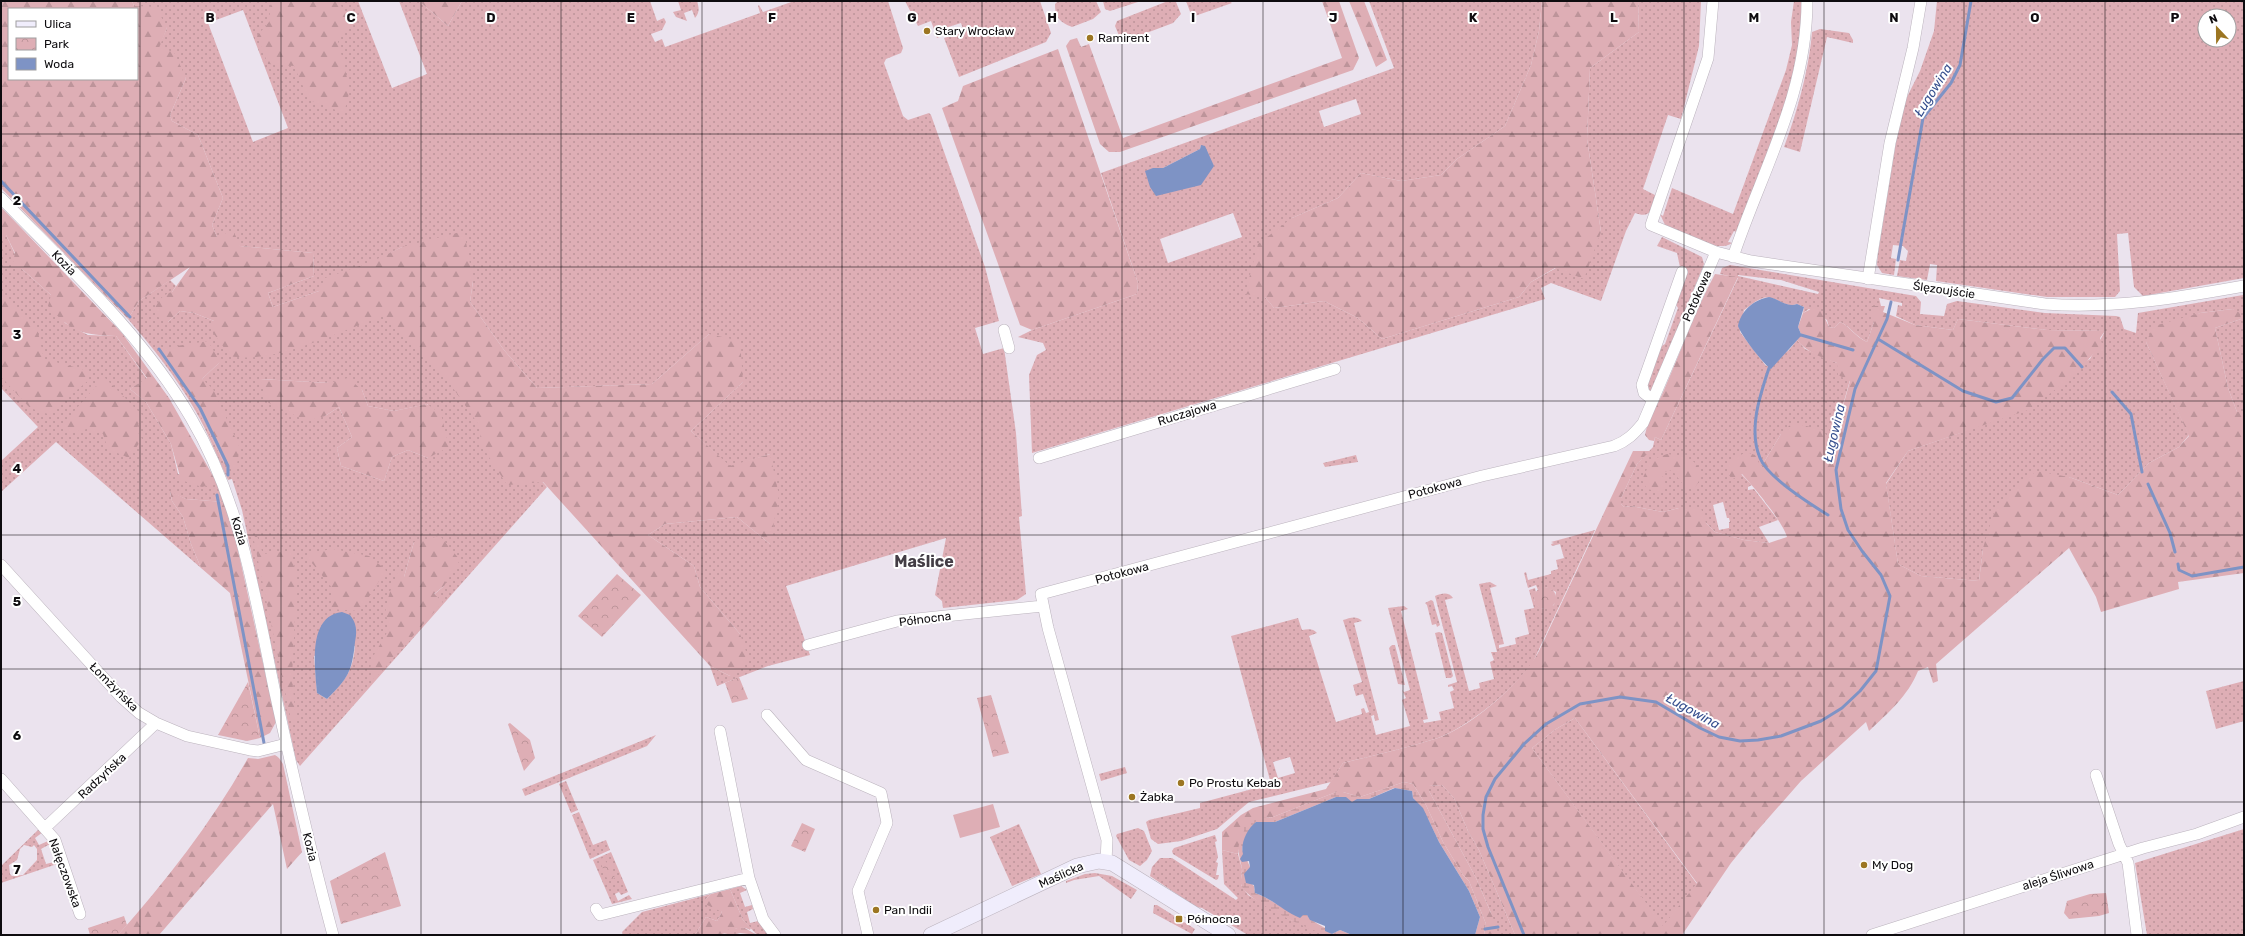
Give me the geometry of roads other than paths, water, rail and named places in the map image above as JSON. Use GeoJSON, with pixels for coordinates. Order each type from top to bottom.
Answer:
{"type":"FeatureCollection","features":[{"type":"Feature","properties":{"kind":"street","name":"Ślęzoujście"},"geometry":{"type":"LineString","coordinates":[[1713,1],[1708,58],[1651,225],[1716,252],[1733,257],[1868,279],[2045,304],[2080,306],[2154,302],[2244,286]]}},
{"type":"Feature","properties":{"kind":"street"},"geometry":{"type":"LineString","coordinates":[[1733,257],[1793,99],[1805,47],[1807,1]]}},
{"type":"Feature","properties":{"kind":"street"},"geometry":{"type":"LineString","coordinates":[[1868,279],[1890,143],[1913,48],[1921,1]]}},
{"type":"Feature","properties":{"kind":"street","name":"Kozia"},"geometry":{"type":"LineString","coordinates":[[1,198],[134,338],[171,386],[202,438],[224,485],[245,547],[286,744],[333,935]]}},
{"type":"Feature","properties":{"kind":"street","name":"Potokowa"},"geometry":{"type":"LineString","coordinates":[[1043,606],[1041,594],[1482,476],[1614,446],[1625,442],[1643,423],[1716,252]]}},
{"type":"Feature","properties":{"kind":"street"},"geometry":{"type":"LineString","coordinates":[[1653,400],[1644,393],[1642,385],[1682,272]]}},
{"type":"Feature","properties":{"kind":"street"},"geometry":{"type":"LineString","coordinates":[[1004,330],[1009,348]]}},
{"type":"Feature","properties":{"kind":"street","name":"Ruczajowa"},"geometry":{"type":"LineString","coordinates":[[1039,458],[1335,369]]}},
{"type":"Feature","properties":{"kind":"street","name":"Łomżyńska"},"geometry":{"type":"LineString","coordinates":[[1,566],[126,701],[156,724],[194,738],[250,750],[258,751],[286,744]]}},
{"type":"Feature","properties":{"kind":"street"},"geometry":{"type":"LineString","coordinates":[[1043,606],[1107,840],[1106,862],[1120,868],[1228,935]]}},
{"type":"Feature","properties":{"kind":"street","name":"Północna"},"geometry":{"type":"LineString","coordinates":[[808,646],[897,621],[1043,606]]}},
{"type":"Feature","properties":{"kind":"street"},"geometry":{"type":"LineString","coordinates":[[767,715],[806,760],[881,793],[887,823],[858,891],[868,935]]}},
{"type":"Feature","properties":{"kind":"street","name":"Radzyńska"},"geometry":{"type":"LineString","coordinates":[[46,827],[156,724]]}},
{"type":"Feature","properties":{"kind":"street"},"geometry":{"type":"LineString","coordinates":[[720,731],[749,878],[763,919],[775,935]]}},
{"type":"Feature","properties":{"kind":"street"},"geometry":{"type":"LineString","coordinates":[[2096,775],[2129,868],[2137,935]]}},
{"type":"Feature","properties":{"kind":"street","name":"Nałęczowska"},"geometry":{"type":"LineString","coordinates":[[1,779],[46,827],[56,840],[80,914]]}},
{"type":"Feature","properties":{"kind":"street","name":"aleja Śliwowa"},"geometry":{"type":"LineString","coordinates":[[1872,935],[2124,854],[2197,834],[2244,816]]}},
{"type":"Feature","properties":{"kind":"street","name":"Maślicka"},"geometry":{"type":"LineString","coordinates":[[931,935],[1078,866],[1092,862],[1106,862]]}},
{"type":"Feature","properties":{"kind":"street"},"geometry":{"type":"LineString","coordinates":[[596,909],[600,915],[749,878]]}},
{"type":"Feature","properties":{"kind":"water"},"geometry":{"type":"Polygon","coordinates":[[[1201,145],[1205,146],[1214,166],[1201,185],[1156,196],[1150,187],[1145,171],[1153,168],[1163,168],[1200,149],[1201,145]]]}},
{"type":"Feature","properties":{"kind":"water"},"geometry":{"type":"Polygon","coordinates":[[[1769,297],[1786,304],[1797,304],[1804,307],[1798,327],[1801,334],[1800,337],[1771,369],[1763,362],[1743,336],[1738,326],[1742,316],[1749,307],[1763,298],[1769,297]]]}},
{"type":"Feature","properties":{"kind":"water"},"geometry":{"type":"Polygon","coordinates":[[[342,612],[350,615],[356,628],[354,652],[348,674],[327,699],[317,693],[315,657],[318,633],[323,623],[331,616],[342,612]]]}},
{"type":"Feature","properties":{"kind":"water"},"geometry":{"type":"Polygon","coordinates":[[[1395,788],[1412,791],[1413,798],[1423,808],[1439,842],[1469,891],[1480,917],[1475,935],[1352,935],[1340,930],[1332,934],[1325,931],[1325,926],[1310,920],[1307,915],[1303,915],[1300,918],[1267,898],[1255,893],[1254,885],[1246,883],[1244,874],[1250,867],[1249,861],[1242,862],[1240,859],[1243,854],[1242,846],[1245,837],[1256,822],[1275,822],[1336,797],[1346,797],[1352,802],[1357,799],[1369,799],[1395,788]]]}},
{"type":"Feature","properties":{"kind":"waterway","name":"Ługowina"},"geometry":{"type":"LineString","coordinates":[[1898,260],[1923,118],[1951,83],[1960,65],[1971,1]]}},
{"type":"Feature","properties":{"kind":"waterway"},"geometry":{"type":"LineString","coordinates":[[1,181],[130,317]]}},
{"type":"Feature","properties":{"kind":"waterway","name":"Ługowina"},"geometry":{"type":"LineString","coordinates":[[1524,935],[1488,847],[1483,829],[1483,815],[1486,797],[1495,779],[1524,744],[1546,724],[1580,704],[1620,697],[1656,702],[1700,728],[1719,737],[1740,741],[1758,740],[1781,736],[1821,721],[1842,708],[1860,691],[1876,671],[1890,596],[1881,575],[1848,530],[1841,509],[1836,470],[1855,389],[1887,319],[1891,302]]}},
{"type":"Feature","properties":{"kind":"waterway"},"geometry":{"type":"LineString","coordinates":[[1801,335],[1853,350]]}},
{"type":"Feature","properties":{"kind":"waterway"},"geometry":{"type":"LineString","coordinates":[[1878,339],[1963,391],[1996,402],[2012,398],[2043,359],[2054,348],[2065,348],[2082,367]]}},
{"type":"Feature","properties":{"kind":"waterway"},"geometry":{"type":"LineString","coordinates":[[159,349],[200,408],[228,466],[228,475]]}},
{"type":"Feature","properties":{"kind":"waterway"},"geometry":{"type":"LineString","coordinates":[[1769,368],[1759,401],[1755,424],[1755,436],[1760,458],[1764,466],[1780,482],[1828,515]]}},
{"type":"Feature","properties":{"kind":"waterway"},"geometry":{"type":"LineString","coordinates":[[2112,392],[2131,414],[2142,472]]}},
{"type":"Feature","properties":{"kind":"waterway"},"geometry":{"type":"LineString","coordinates":[[2148,484],[2170,533],[2175,552]]}},
{"type":"Feature","properties":{"kind":"waterway"},"geometry":{"type":"LineString","coordinates":[[217,495],[264,743]]}},
{"type":"Feature","properties":{"kind":"waterway"},"geometry":{"type":"LineString","coordinates":[[2178,564],[2179,570],[2192,576],[2244,567]]}},
{"type":"Feature","properties":{"kind":"waterway"},"geometry":{"type":"LineString","coordinates":[[1485,929],[1498,927]]}},
{"type":"Feature","properties":{"kind":"place","name":"Stary Wrocław"},"geometry":{"type":"Point","coordinates":[927,31]}},
{"type":"Feature","properties":{"kind":"place","name":"Ramirent"},"geometry":{"type":"Point","coordinates":[1090,38]}},
{"type":"Feature","properties":{"kind":"place","name":"Po Prostu Kebab"},"geometry":{"type":"Point","coordinates":[1181,783]}},
{"type":"Feature","properties":{"kind":"place","name":"Żabka"},"geometry":{"type":"Point","coordinates":[1132,797]}},
{"type":"Feature","properties":{"kind":"place","name":"My Dog"},"geometry":{"type":"Point","coordinates":[1864,865]}},
{"type":"Feature","properties":{"kind":"place","name":"Pan Indii"},"geometry":{"type":"Point","coordinates":[876,910]}},
{"type":"Feature","properties":{"kind":"place","name":"Północna"},"geometry":{"type":"Point","coordinates":[1179,919]}},
{"type":"Feature","properties":{"kind":"district","name":"Maślice"},"geometry":{"type":"Point","coordinates":[924,561]}}]}
